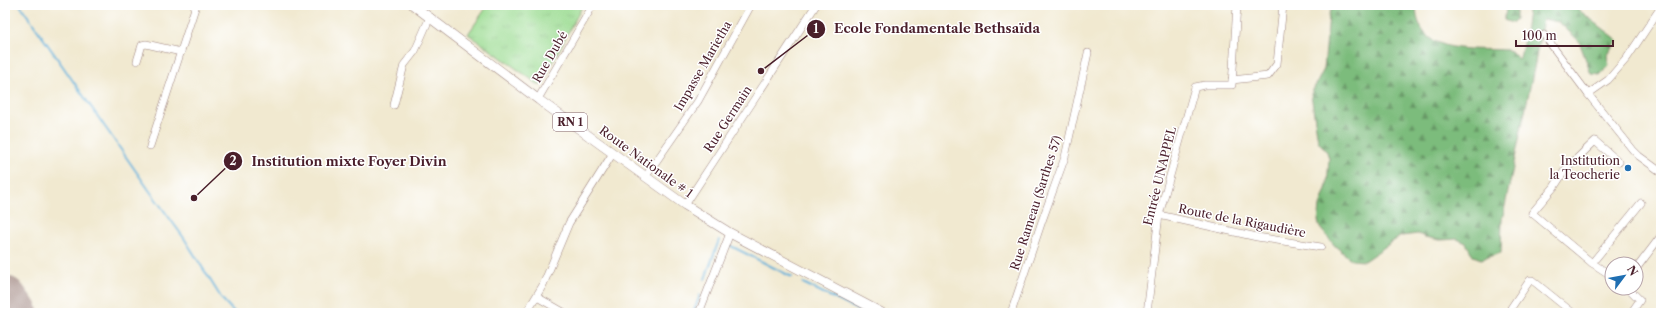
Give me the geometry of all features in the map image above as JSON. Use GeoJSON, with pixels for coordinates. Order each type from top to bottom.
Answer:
{"type":"FeatureCollection","features":[{"type":"Feature","properties":{"kind":"main road","name":"Route Nationale # 1"},"geometry":{"type":"LineString","coordinates":[[413,5],[538,99],[685,205],[730,233],[882,313]]}},
{"type":"Feature","properties":{"kind":"street"},"geometry":{"type":"LineString","coordinates":[[150,146],[196,5]]}},
{"type":"Feature","properties":{"kind":"street","name":"Rue Dubé"},"geometry":{"type":"LineString","coordinates":[[538,99],[593,5]]}},
{"type":"Feature","properties":{"kind":"street","name":"Impasse Marietha"},"geometry":{"type":"LineString","coordinates":[[646,176],[698,100],[751,5]]}},
{"type":"Feature","properties":{"kind":"street","name":"Rue Germain"},"geometry":{"type":"LineString","coordinates":[[685,205],[816,5]]}},
{"type":"Feature","properties":{"kind":"street"},"geometry":{"type":"LineString","coordinates":[[1232,82],[1237,5]]}},
{"type":"Feature","properties":{"kind":"street","name":"Entrée UNAPPEL"},"geometry":{"type":"LineString","coordinates":[[1147,313],[1159,215],[1195,87],[1268,76],[1277,64],[1283,5]]}},
{"type":"Feature","properties":{"kind":"street"},"geometry":{"type":"LineString","coordinates":[[1588,94],[1608,80],[1627,58],[1661,7]]}},
{"type":"Feature","properties":{"kind":"street"},"geometry":{"type":"LineString","coordinates":[[394,105],[404,66],[415,51],[430,17]]}},
{"type":"Feature","properties":{"kind":"street"},"geometry":{"type":"LineString","coordinates":[[1544,35],[1588,94],[1639,156],[1661,172]]}},
{"type":"Feature","properties":{"kind":"street"},"geometry":{"type":"LineString","coordinates":[[137,60],[142,45],[146,44],[181,52]]}},
{"type":"Feature","properties":{"kind":"street","name":"Rue Rameau (Sarthes 57)"},"geometry":{"type":"LineString","coordinates":[[1011,313],[1065,157],[1088,53]]}},
{"type":"Feature","properties":{"kind":"street"},"geometry":{"type":"LineString","coordinates":[[1604,271],[1592,263],[1533,214],[1532,211],[1554,187],[1565,170],[1595,141],[1619,162]]}},
{"type":"Feature","properties":{"kind":"street"},"geometry":{"type":"LineString","coordinates":[[526,313],[537,297],[569,223],[613,154]]}},
{"type":"Feature","properties":{"kind":"street"},"geometry":{"type":"LineString","coordinates":[[1592,263],[1641,203]]}},
{"type":"Feature","properties":{"kind":"street","name":"Route de la Rigaudière"},"geometry":{"type":"LineString","coordinates":[[1159,215],[1257,237],[1321,247]]}},
{"type":"Feature","properties":{"kind":"street"},"geometry":{"type":"LineString","coordinates":[[699,313],[730,233]]}},
{"type":"Feature","properties":{"kind":"street"},"geometry":{"type":"LineString","coordinates":[[1644,258],[1661,236]]}},
{"type":"Feature","properties":{"kind":"street"},"geometry":{"type":"LineString","coordinates":[[1511,308],[1530,280],[1533,280],[1573,313]]}},
{"type":"Feature","properties":{"kind":"street"},"geometry":{"type":"LineString","coordinates":[[1631,313],[1640,300],[1636,296]]}},
{"type":"Feature","properties":{"kind":"street"},"geometry":{"type":"LineString","coordinates":[[537,297],[565,313]]}},
{"type":"Feature","properties":{"kind":"green space"},"geometry":{"type":"Polygon","coordinates":[[[488,5],[583,5],[552,63],[546,63],[545,69],[549,71],[542,85],[539,85],[468,34],[488,5]]]}},
{"type":"Feature","properties":{"kind":"green space"},"geometry":{"type":"Polygon","coordinates":[[[1333,5],[1418,5],[1416,12],[1419,23],[1425,33],[1434,40],[1445,45],[1458,48],[1508,50],[1519,59],[1529,5],[1570,5],[1618,40],[1607,56],[1609,65],[1600,75],[1591,74],[1579,41],[1559,22],[1543,19],[1502,220],[1501,253],[1481,259],[1473,256],[1466,243],[1457,239],[1440,240],[1418,234],[1401,236],[1364,261],[1352,260],[1335,246],[1320,228],[1318,221],[1320,206],[1327,186],[1329,158],[1327,152],[1318,141],[1311,94],[1324,69],[1329,15],[1333,5]]]}},
{"type":"Feature","properties":{"kind":"green space"},"geometry":{"type":"Polygon","coordinates":[[[1507,5],[1516,5],[1516,19],[1512,23],[1504,20],[1507,5]]]}},
{"type":"Feature","properties":{"kind":"waterway"},"geometry":{"type":"LineString","coordinates":[[20,5],[184,238],[222,299],[235,313]]}},
{"type":"Feature","properties":{"kind":"waterway"},"geometry":{"type":"LineString","coordinates":[[705,279],[719,240]]}},
{"type":"Feature","properties":{"kind":"waterway"},"geometry":{"type":"LineString","coordinates":[[727,244],[792,277]]}},
{"type":"Feature","properties":{"kind":"waterway"},"geometry":{"type":"LineString","coordinates":[[803,283],[864,313]]}},
{"type":"Feature","properties":{"kind":"waterway"},"geometry":{"type":"LineString","coordinates":[[693,313],[700,295]]}},
{"type":"Feature","properties":{"kind":"runway"},"geometry":{"type":"LineString","coordinates":[[5,298],[16,313]]}},
{"type":"Feature","properties":{"kind":"place","name":"Ecole Fondamentale Bethsaïda"},"geometry":{"type":"Point","coordinates":[761,71]}},
{"type":"Feature","properties":{"kind":"place","name":"Institution la Teocherie"},"geometry":{"type":"Point","coordinates":[1628,168]}},
{"type":"Feature","properties":{"kind":"place","name":"Institution mixte Foyer Divin"},"geometry":{"type":"Point","coordinates":[194,198]}}]}
